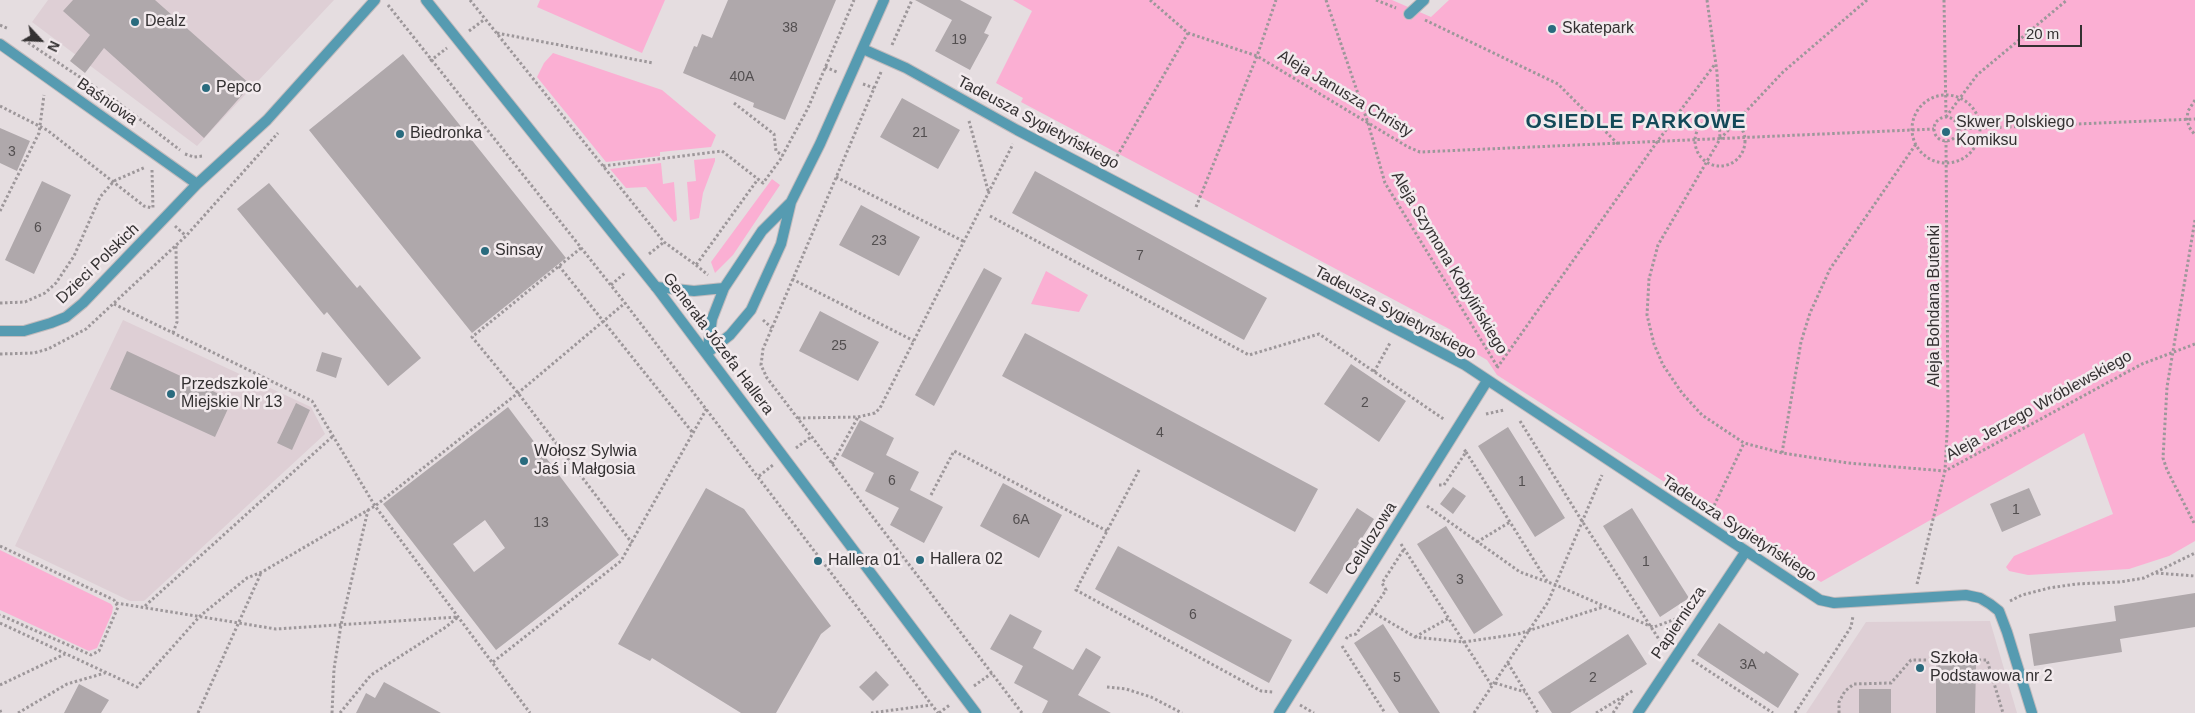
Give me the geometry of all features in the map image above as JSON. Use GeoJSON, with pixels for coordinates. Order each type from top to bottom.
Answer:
{"type":"FeatureCollection","features":[{"type":"Feature","properties":{"kind":"street","name":"Dzieci Polskich"},"geometry":{"type":"LineString","coordinates":[[0,331],[24,331],[66,317],[82,303],[198,184],[267,120],[375,0]]}},
{"type":"Feature","properties":{"kind":"street","name":"Generała Józefa Hallera"},"geometry":{"type":"LineString","coordinates":[[426,0],[656,287],[976,713]]}},
{"type":"Feature","properties":{"kind":"street"},"geometry":{"type":"LineString","coordinates":[[706,353],[730,335],[752,310],[781,244],[791,202],[884,0]]}},
{"type":"Feature","properties":{"kind":"street"},"geometry":{"type":"LineString","coordinates":[[1409,14],[1424,0]]}},
{"type":"Feature","properties":{"kind":"street","name":"Baśniowa"},"geometry":{"type":"LineString","coordinates":[[0,44],[198,184]]}},
{"type":"Feature","properties":{"kind":"street","name":"Tadeusza Sygietyńskiego"},"geometry":{"type":"LineString","coordinates":[[863,49],[886,59],[1465,365],[1820,600],[1834,602],[1966,595],[1980,598],[1998,611]]}},
{"type":"Feature","properties":{"kind":"street"},"geometry":{"type":"LineString","coordinates":[[706,353],[712,319],[724,288],[762,231],[791,202]]}},
{"type":"Feature","properties":{"kind":"street"},"geometry":{"type":"LineString","coordinates":[[656,287],[694,291],[724,288]]}},
{"type":"Feature","properties":{"kind":"street","name":"Celulozowa"},"geometry":{"type":"LineString","coordinates":[[1279,713],[1487,381]]}},
{"type":"Feature","properties":{"kind":"street","name":"Papiernicza"},"geometry":{"type":"LineString","coordinates":[[1638,713],[1674,652],[1746,550]]}},
{"type":"Feature","properties":{"kind":"street"},"geometry":{"type":"LineString","coordinates":[[1998,611],[2008,632],[2032,713]]}},
{"type":"Feature","properties":{"kind":"path"},"geometry":{"type":"LineString","coordinates":[[470,0],[664,242],[696,264],[758,179]]}},
{"type":"Feature","properties":{"kind":"path"},"geometry":{"type":"LineString","coordinates":[[603,166],[722,151],[763,183],[783,156],[808,108],[854,0]]}},
{"type":"Feature","properties":{"kind":"path"},"geometry":{"type":"LineString","coordinates":[[912,0],[763,349],[762,365],[767,378],[1022,713]]}},
{"type":"Feature","properties":{"kind":"path","name":"Aleja Janusza Christy"},"geometry":{"type":"LineString","coordinates":[[1150,0],[1188,33],[1257,56],[1408,147],[1420,152],[1934,129]]}},
{"type":"Feature","properties":{"kind":"path"},"geometry":{"type":"LineString","coordinates":[[1191,221],[1257,56],[1276,0]]}},
{"type":"Feature","properties":{"kind":"path","name":"Aleja Szymona Kobylińskiego"},"geometry":{"type":"LineString","coordinates":[[1326,0],[1368,123],[1385,183],[1497,367]]}},
{"type":"Feature","properties":{"kind":"path"},"geometry":{"type":"LineString","coordinates":[[1376,0],[1558,84],[1618,144]]}},
{"type":"Feature","properties":{"kind":"path"},"geometry":{"type":"LineString","coordinates":[[1707,0],[1716,64],[1720,139]]}},
{"type":"Feature","properties":{"kind":"path","name":"Aleja Jerzego Wróblewskiego"},"geometry":{"type":"LineString","coordinates":[[1867,0],[1783,72],[1720,139],[1658,245],[1650,279],[1647,315],[1654,344],[1663,365],[1682,392],[1702,415],[1744,443],[1782,453],[1848,463],[1945,471],[2142,364],[2195,344]]}},
{"type":"Feature","properties":{"kind":"path"},"geometry":{"type":"LineString","coordinates":[[1944,0],[1946,117]]}},
{"type":"Feature","properties":{"kind":"path"},"geometry":{"type":"LineString","coordinates":[[1946,117],[1956,122],[1959,129],[1956,137],[1946,141],[1937,137],[1934,129],[1936,122],[1946,117],[1977,75],[2067,0]]}},
{"type":"Feature","properties":{"kind":"path"},"geometry":{"type":"LineString","coordinates":[[381,12],[388,4],[707,408],[938,713]]}},
{"type":"Feature","properties":{"kind":"path"},"geometry":{"type":"LineString","coordinates":[[0,25],[14,33]]}},
{"type":"Feature","properties":{"kind":"path"},"geometry":{"type":"LineString","coordinates":[[496,33],[653,63]]}},
{"type":"Feature","properties":{"kind":"path"},"geometry":{"type":"LineString","coordinates":[[1105,176],[1188,33]]}},
{"type":"Feature","properties":{"kind":"path"},"geometry":{"type":"LineString","coordinates":[[22,38],[116,101],[187,156],[194,157],[209,154]]}},
{"type":"Feature","properties":{"kind":"path"},"geometry":{"type":"LineString","coordinates":[[1487,381],[1657,142],[1716,64]]}},
{"type":"Feature","properties":{"kind":"path"},"geometry":{"type":"LineString","coordinates":[[0,211],[23,169],[39,133],[45,89],[53,95]]}},
{"type":"Feature","properties":{"kind":"path"},"geometry":{"type":"LineString","coordinates":[[1946,95],[1960,98],[1972,105],[1978,115],[1981,128],[1977,143],[1968,156],[1958,161],[1936,162],[1926,157],[1916,144],[1912,130],[1913,118],[1919,107],[1928,99],[1946,95]]}},
{"type":"Feature","properties":{"kind":"path"},"geometry":{"type":"LineString","coordinates":[[2195,100],[2188,110],[2189,127],[2195,136]]}},
{"type":"Feature","properties":{"kind":"path"},"geometry":{"type":"LineString","coordinates":[[734,103],[774,134],[776,151],[783,156]]}},
{"type":"Feature","properties":{"kind":"path"},"geometry":{"type":"LineString","coordinates":[[0,106],[40,125],[144,206],[152,208],[166,218],[186,236]]}},
{"type":"Feature","properties":{"kind":"path"},"geometry":{"type":"LineString","coordinates":[[966,113],[989,196]]}},
{"type":"Feature","properties":{"kind":"path"},"geometry":{"type":"LineString","coordinates":[[1719,115],[1727,116],[1737,122],[1745,138],[1744,149],[1734,162],[1718,166],[1707,162],[1698,152],[1695,140],[1698,128],[1704,122],[1719,115]]}},
{"type":"Feature","properties":{"kind":"path"},"geometry":{"type":"LineString","coordinates":[[1959,129],[2195,119]]}},
{"type":"Feature","properties":{"kind":"path"},"geometry":{"type":"LineString","coordinates":[[0,354],[34,353],[48,349],[86,329],[186,236],[279,132]]}},
{"type":"Feature","properties":{"kind":"path"},"geometry":{"type":"LineString","coordinates":[[798,418],[858,416],[875,413],[880,408],[1013,149],[1012,137]]}},
{"type":"Feature","properties":{"kind":"path","name":"Aleja Bohdana Butenki"},"geometry":{"type":"LineString","coordinates":[[1914,598],[1945,471],[1948,414],[1946,141]]}},
{"type":"Feature","properties":{"kind":"path"},"geometry":{"type":"LineString","coordinates":[[1782,453],[1801,342],[1810,313],[1830,269],[1916,144]]}},
{"type":"Feature","properties":{"kind":"path"},"geometry":{"type":"LineString","coordinates":[[139,161],[152,171],[152,208]]}},
{"type":"Feature","properties":{"kind":"path"},"geometry":{"type":"LineString","coordinates":[[0,302],[25,302],[45,293],[56,283],[74,256],[100,197],[114,181],[147,167]]}},
{"type":"Feature","properties":{"kind":"path"},"geometry":{"type":"LineString","coordinates":[[836,177],[965,242]]}},
{"type":"Feature","properties":{"kind":"path"},"geometry":{"type":"LineString","coordinates":[[990,216],[1237,351],[1249,355],[1319,334],[1449,424]]}},
{"type":"Feature","properties":{"kind":"path"},"geometry":{"type":"LineString","coordinates":[[2195,220],[2167,387],[2163,458],[2166,470],[2195,525]]}},
{"type":"Feature","properties":{"kind":"path"},"geometry":{"type":"LineString","coordinates":[[173,333],[178,322],[176,246]]}},
{"type":"Feature","properties":{"kind":"path"},"geometry":{"type":"LineString","coordinates":[[581,248],[472,337],[518,393],[632,543]]}},
{"type":"Feature","properties":{"kind":"path"},"geometry":{"type":"LineString","coordinates":[[559,266],[693,433]]}},
{"type":"Feature","properties":{"kind":"path"},"geometry":{"type":"LineString","coordinates":[[792,279],[914,341]]}},
{"type":"Feature","properties":{"kind":"path"},"geometry":{"type":"LineString","coordinates":[[0,623],[137,687],[200,616],[247,578],[262,572],[375,506],[518,393],[625,303]]}},
{"type":"Feature","properties":{"kind":"path"},"geometry":{"type":"LineString","coordinates":[[114,304],[312,401],[375,506],[530,713]]}},
{"type":"Feature","properties":{"kind":"path"},"geometry":{"type":"LineString","coordinates":[[1374,372],[1394,336]]}},
{"type":"Feature","properties":{"kind":"path"},"geometry":{"type":"LineString","coordinates":[[492,662],[621,561],[707,408]]}},
{"type":"Feature","properties":{"kind":"path"},"geometry":{"type":"LineString","coordinates":[[1480,416],[1500,410],[1508,411]]}},
{"type":"Feature","properties":{"kind":"path"},"geometry":{"type":"LineString","coordinates":[[832,464],[858,416]]}},
{"type":"Feature","properties":{"kind":"path"},"geometry":{"type":"LineString","coordinates":[[1526,423],[1518,418],[1650,626],[1674,652],[1773,713]]}},
{"type":"Feature","properties":{"kind":"path"},"geometry":{"type":"LineString","coordinates":[[145,606],[333,436]]}},
{"type":"Feature","properties":{"kind":"path"},"geometry":{"type":"LineString","coordinates":[[1460,443],[1548,582]]}},
{"type":"Feature","properties":{"kind":"path"},"geometry":{"type":"LineString","coordinates":[[1705,524],[1744,443]]}},
{"type":"Feature","properties":{"kind":"path"},"geometry":{"type":"LineString","coordinates":[[931,495],[954,451],[1107,531]]}},
{"type":"Feature","properties":{"kind":"path"},"geometry":{"type":"LineString","coordinates":[[1433,485],[1444,485],[1466,452]]}},
{"type":"Feature","properties":{"kind":"path"},"geometry":{"type":"LineString","coordinates":[[1139,470],[1076,590],[1260,691],[1268,693],[1280,690]]}},
{"type":"Feature","properties":{"kind":"path"},"geometry":{"type":"LineString","coordinates":[[1474,713],[1531,629],[1556,585],[1603,472],[1612,477]]}},
{"type":"Feature","properties":{"kind":"path"},"geometry":{"type":"LineString","coordinates":[[1422,502],[1520,572],[1556,585],[1650,626],[1654,627],[1688,615]]}},
{"type":"Feature","properties":{"kind":"path"},"geometry":{"type":"LineString","coordinates":[[332,713],[334,669],[341,624],[368,510]]}},
{"type":"Feature","properties":{"kind":"path"},"geometry":{"type":"LineString","coordinates":[[1477,542],[1510,522]]}},
{"type":"Feature","properties":{"kind":"path"},"geometry":{"type":"LineString","coordinates":[[1398,539],[1493,685],[1526,692]]}},
{"type":"Feature","properties":{"kind":"path"},"geometry":{"type":"LineString","coordinates":[[0,546],[116,603],[145,606],[276,629],[458,617]]}},
{"type":"Feature","properties":{"kind":"path"},"geometry":{"type":"LineString","coordinates":[[1356,634],[1386,590],[1382,583],[1404,549]]}},
{"type":"Feature","properties":{"kind":"path"},"geometry":{"type":"LineString","coordinates":[[1998,611],[2022,595],[2048,588],[2144,578],[2195,553]]}},
{"type":"Feature","properties":{"kind":"path"},"geometry":{"type":"LineString","coordinates":[[198,713],[262,572]]}},
{"type":"Feature","properties":{"kind":"path"},"geometry":{"type":"LineString","coordinates":[[2156,573],[2195,576]]}},
{"type":"Feature","properties":{"kind":"path"},"geometry":{"type":"LineString","coordinates":[[1795,713],[1851,627],[1856,601]]}},
{"type":"Feature","properties":{"kind":"path"},"geometry":{"type":"LineString","coordinates":[[0,615],[91,655],[99,651],[118,610],[116,603]]}},
{"type":"Feature","properties":{"kind":"path"},"geometry":{"type":"LineString","coordinates":[[1371,611],[1415,637],[1464,642],[1518,634],[1605,606]]}},
{"type":"Feature","properties":{"kind":"path"},"geometry":{"type":"LineString","coordinates":[[1853,616],[1863,615]]}},
{"type":"Feature","properties":{"kind":"path"},"geometry":{"type":"LineString","coordinates":[[340,713],[371,675],[446,627],[458,617]]}},
{"type":"Feature","properties":{"kind":"path"},"geometry":{"type":"LineString","coordinates":[[1415,637],[1449,618]]}},
{"type":"Feature","properties":{"kind":"path"},"geometry":{"type":"LineString","coordinates":[[1342,646],[1385,713]]}},
{"type":"Feature","properties":{"kind":"path"},"geometry":{"type":"LineString","coordinates":[[0,685],[66,654]]}},
{"type":"Feature","properties":{"kind":"path"},"geometry":{"type":"LineString","coordinates":[[1839,713],[1839,702],[1845,692],[1854,684],[1891,683],[1911,660],[1986,660],[2003,713]]}},
{"type":"Feature","properties":{"kind":"path"},"geometry":{"type":"LineString","coordinates":[[1508,663],[1538,713]]}},
{"type":"Feature","properties":{"kind":"path"},"geometry":{"type":"LineString","coordinates":[[18,713],[67,684],[106,672]]}},
{"type":"Feature","properties":{"kind":"path"},"geometry":{"type":"LineString","coordinates":[[1107,686],[1151,696],[1182,713]]}},
{"type":"Feature","properties":{"kind":"path"},"geometry":{"type":"LineString","coordinates":[[1596,713],[1638,688]]}},
{"type":"Feature","properties":{"kind":"path"},"geometry":{"type":"LineString","coordinates":[[1613,713],[1624,696]]}},
{"type":"Feature","properties":{"kind":"path"},"geometry":{"type":"LineString","coordinates":[[871,713],[932,705]]}},
{"type":"Feature","properties":{"kind":"shaded area"},"geometry":{"type":"Polygon","coordinates":[[[48,0],[334,0],[197,146],[32,22],[48,0]]]}},
{"type":"Feature","properties":{"kind":"shaded area"},"geometry":{"type":"Polygon","coordinates":[[[540,0],[665,0],[642,53],[537,7],[540,0]]]}},
{"type":"Feature","properties":{"kind":"shaded area"},"geometry":{"type":"Polygon","coordinates":[[[1013,0],[1392,0],[1431,17],[1449,0],[2195,0],[2195,541],[2169,556],[2129,569],[2028,575],[2009,571],[2006,567],[2014,556],[2113,514],[2084,433],[1821,582],[1497,375],[1487,360],[1461,345],[1451,330],[1021,102],[1023,98],[996,83],[1032,11],[1013,0]]]}},
{"type":"Feature","properties":{"kind":"shaded area"},"geometry":{"type":"Polygon","coordinates":[[[553,53],[662,90],[716,135],[711,147],[660,152],[660,156],[606,162],[537,77],[544,63],[553,53]]]}},
{"type":"Feature","properties":{"kind":"shaded area"},"geometry":{"type":"Polygon","coordinates":[[[715,158],[703,193],[699,218],[690,220],[687,182],[696,181],[694,160],[715,158]]]}},
{"type":"Feature","properties":{"kind":"shaded area"},"geometry":{"type":"Polygon","coordinates":[[[661,163],[663,184],[674,182],[677,220],[674,222],[646,187],[626,188],[610,169],[661,163]]]}},
{"type":"Feature","properties":{"kind":"shaded area"},"geometry":{"type":"Polygon","coordinates":[[[772,179],[780,185],[733,255],[715,273],[711,262],[772,179]]]}},
{"type":"Feature","properties":{"kind":"shaded area"},"geometry":{"type":"Polygon","coordinates":[[[1046,271],[1088,295],[1079,312],[1031,304],[1046,271]]]}},
{"type":"Feature","properties":{"kind":"shaded area"},"geometry":{"type":"Polygon","coordinates":[[[123,320],[311,407],[325,434],[144,601],[130,601],[15,546],[123,320]]]}},
{"type":"Feature","properties":{"kind":"shaded area"},"geometry":{"type":"Polygon","coordinates":[[[0,550],[111,604],[113,607],[112,613],[97,648],[89,651],[0,610],[0,550]]]}},
{"type":"Feature","properties":{"kind":"shaded area","name":"Szkoła Podstawowa nr 2"},"geometry":{"type":"Polygon","coordinates":[[[1990,621],[2017,713],[1806,713],[1866,622],[1990,621]]]}},
{"type":"Feature","properties":{"kind":"building"},"geometry":{"type":"Polygon","coordinates":[[[73,0],[155,0],[251,85],[204,138],[104,48],[85,73],[70,61],[90,35],[63,11],[73,0]]]}},
{"type":"Feature","properties":{"kind":"building"},"geometry":{"type":"Polygon","coordinates":[[[728,0],[836,0],[785,120],[753,107],[754,103],[683,73],[694,46],[697,47],[702,34],[712,38],[728,0]]]}},
{"type":"Feature","properties":{"kind":"building"},"geometry":{"type":"Polygon","coordinates":[[[915,0],[960,0],[992,17],[984,33],[989,35],[970,70],[935,51],[952,20],[915,0]]]}},
{"type":"Feature","properties":{"kind":"building"},"geometry":{"type":"Polygon","coordinates":[[[403,54],[566,258],[472,333],[309,130],[403,54]]]}},
{"type":"Feature","properties":{"kind":"building"},"geometry":{"type":"Polygon","coordinates":[[[902,98],[960,130],[938,169],[880,137],[902,98]]]}},
{"type":"Feature","properties":{"kind":"building"},"geometry":{"type":"Polygon","coordinates":[[[0,128],[30,141],[17,171],[0,163],[0,128]]]}},
{"type":"Feature","properties":{"kind":"building"},"geometry":{"type":"Polygon","coordinates":[[[1035,171],[1267,298],[1244,340],[1012,213],[1035,171]]]}},
{"type":"Feature","properties":{"kind":"building"},"geometry":{"type":"Polygon","coordinates":[[[42,181],[71,195],[34,274],[5,260],[42,181]]]}},
{"type":"Feature","properties":{"kind":"building"},"geometry":{"type":"Polygon","coordinates":[[[269,183],[357,288],[360,285],[421,358],[388,386],[327,312],[324,315],[237,209],[269,183]]]}},
{"type":"Feature","properties":{"kind":"building"},"geometry":{"type":"Polygon","coordinates":[[[861,205],[920,237],[899,276],[839,245],[861,205]]]}},
{"type":"Feature","properties":{"kind":"building"},"geometry":{"type":"Polygon","coordinates":[[[984,268],[1002,278],[934,406],[915,395],[984,268]]]}},
{"type":"Feature","properties":{"kind":"building"},"geometry":{"type":"Polygon","coordinates":[[[820,311],[879,342],[858,381],[799,351],[820,311]]]}},
{"type":"Feature","properties":{"kind":"building"},"geometry":{"type":"Polygon","coordinates":[[[1025,333],[1318,489],[1295,532],[1002,376],[1025,333]]]}},
{"type":"Feature","properties":{"kind":"building","name":"Przedszkole Miejskie Nr 13"},"geometry":{"type":"Polygon","coordinates":[[[127,351],[232,400],[215,437],[110,389],[127,351]]]}},
{"type":"Feature","properties":{"kind":"building"},"geometry":{"type":"Polygon","coordinates":[[[322,352],[342,358],[336,378],[316,371],[322,352]]]}},
{"type":"Feature","properties":{"kind":"building"},"geometry":{"type":"Polygon","coordinates":[[[1351,364],[1406,401],[1379,442],[1324,404],[1351,364]]]}},
{"type":"Feature","properties":{"kind":"building"},"geometry":{"type":"Polygon","coordinates":[[[296,403],[310,410],[292,450],[277,443],[296,403]]]}},
{"type":"Feature","properties":{"kind":"building"},"geometry":{"type":"Polygon","coordinates":[[[508,407],[619,555],[496,650],[383,504],[508,407]],[[485,520],[453,544],[474,572],[505,548],[485,520]]]}},
{"type":"Feature","properties":{"kind":"building"},"geometry":{"type":"Polygon","coordinates":[[[860,420],[894,438],[886,455],[919,472],[910,490],[943,507],[924,543],[890,525],[899,508],[865,491],[874,473],[841,456],[860,420]]]}},
{"type":"Feature","properties":{"kind":"building"},"geometry":{"type":"Polygon","coordinates":[[[1508,427],[1565,518],[1535,537],[1478,446],[1508,427]]]}},
{"type":"Feature","properties":{"kind":"building"},"geometry":{"type":"Polygon","coordinates":[[[1003,483],[1062,515],[1039,558],[980,526],[1003,483]]]}},
{"type":"Feature","properties":{"kind":"building"},"geometry":{"type":"Polygon","coordinates":[[[1453,487],[1466,496],[1453,514],[1440,504],[1453,487]]]}},
{"type":"Feature","properties":{"kind":"building"},"geometry":{"type":"Polygon","coordinates":[[[706,488],[744,509],[831,626],[821,634],[776,713],[741,713],[652,658],[650,661],[618,644],[706,488]]]}},
{"type":"Feature","properties":{"kind":"building"},"geometry":{"type":"Polygon","coordinates":[[[2029,488],[2041,515],[2002,532],[1990,504],[2029,488]]]}},
{"type":"Feature","properties":{"kind":"building"},"geometry":{"type":"Polygon","coordinates":[[[1357,508],[1374,519],[1327,594],[1309,583],[1357,508]]]}},
{"type":"Feature","properties":{"kind":"building"},"geometry":{"type":"Polygon","coordinates":[[[1632,508],[1689,598],[1660,617],[1603,526],[1632,508]]]}},
{"type":"Feature","properties":{"kind":"building"},"geometry":{"type":"Polygon","coordinates":[[[1446,526],[1503,615],[1474,634],[1417,544],[1446,526]]]}},
{"type":"Feature","properties":{"kind":"building"},"geometry":{"type":"Polygon","coordinates":[[[1118,546],[1292,640],[1269,683],[1095,589],[1118,546]]]}},
{"type":"Feature","properties":{"kind":"building"},"geometry":{"type":"Polygon","coordinates":[[[2195,593],[2195,627],[2120,639],[2122,652],[2034,666],[2029,634],[2116,621],[2114,606],[2195,593]]]}},
{"type":"Feature","properties":{"kind":"building"},"geometry":{"type":"Polygon","coordinates":[[[1010,614],[1042,631],[1033,648],[1073,670],[1086,648],[1101,657],[1078,695],[1111,713],[1042,713],[1048,701],[1014,683],[1023,666],[990,649],[1010,614]]]}},
{"type":"Feature","properties":{"kind":"building"},"geometry":{"type":"Polygon","coordinates":[[[1719,623],[1764,654],[1766,651],[1799,674],[1778,708],[1697,655],[1719,623]]]}},
{"type":"Feature","properties":{"kind":"building"},"geometry":{"type":"Polygon","coordinates":[[[1383,624],[1440,713],[1399,713],[1354,643],[1383,624]]]}},
{"type":"Feature","properties":{"kind":"building"},"geometry":{"type":"Polygon","coordinates":[[[1628,634],[1647,664],[1570,713],[1552,713],[1538,692],[1628,634]]]}},
{"type":"Feature","properties":{"kind":"building"},"geometry":{"type":"Polygon","coordinates":[[[1936,665],[1976,665],[1975,713],[1936,713],[1936,665]]]}},
{"type":"Feature","properties":{"kind":"building"},"geometry":{"type":"Polygon","coordinates":[[[876,671],[889,685],[873,701],[859,687],[876,671]]]}},
{"type":"Feature","properties":{"kind":"building"},"geometry":{"type":"Polygon","coordinates":[[[384,682],[441,713],[356,713],[366,693],[375,698],[384,682]]]}},
{"type":"Feature","properties":{"kind":"building"},"geometry":{"type":"Polygon","coordinates":[[[79,684],[109,700],[101,713],[64,713],[79,684]]]}},
{"type":"Feature","properties":{"kind":"building"},"geometry":{"type":"Polygon","coordinates":[[[1859,689],[1891,689],[1891,713],[1859,713],[1859,689]]]}},
{"type":"Feature","properties":{"kind":"place","name":"Dealz"},"geometry":{"type":"Point","coordinates":[135,22]}},
{"type":"Feature","properties":{"kind":"place","name":"Skatepark"},"geometry":{"type":"Point","coordinates":[1552,29]}},
{"type":"Feature","properties":{"kind":"place","name":"Pepco"},"geometry":{"type":"Point","coordinates":[206,88]}},
{"type":"Feature","properties":{"kind":"place","name":"Skwer Polskiego Komiksu"},"geometry":{"type":"Point","coordinates":[1946,132]}},
{"type":"Feature","properties":{"kind":"place","name":"Biedronka"},"geometry":{"type":"Point","coordinates":[400,134]}},
{"type":"Feature","properties":{"kind":"place","name":"Sinsay"},"geometry":{"type":"Point","coordinates":[485,251]}},
{"type":"Feature","properties":{"kind":"place","name":"Przedszkole Miejskie Nr 13"},"geometry":{"type":"Point","coordinates":[171,394]}},
{"type":"Feature","properties":{"kind":"place","name":"Wołosz Sylwia Jaś i Małgosia"},"geometry":{"type":"Point","coordinates":[524,461]}},
{"type":"Feature","properties":{"kind":"place","name":"Hallera 02"},"geometry":{"type":"Point","coordinates":[920,560]}},
{"type":"Feature","properties":{"kind":"place","name":"Hallera 01"},"geometry":{"type":"Point","coordinates":[818,561]}},
{"type":"Feature","properties":{"kind":"place","name":"Szkoła Podstawowa nr 2"},"geometry":{"type":"Point","coordinates":[1920,668]}},
{"type":"Feature","properties":{"kind":"district","name":"OSIEDLE PARKOWE"},"geometry":{"type":"Point","coordinates":[1636,122]}}]}
